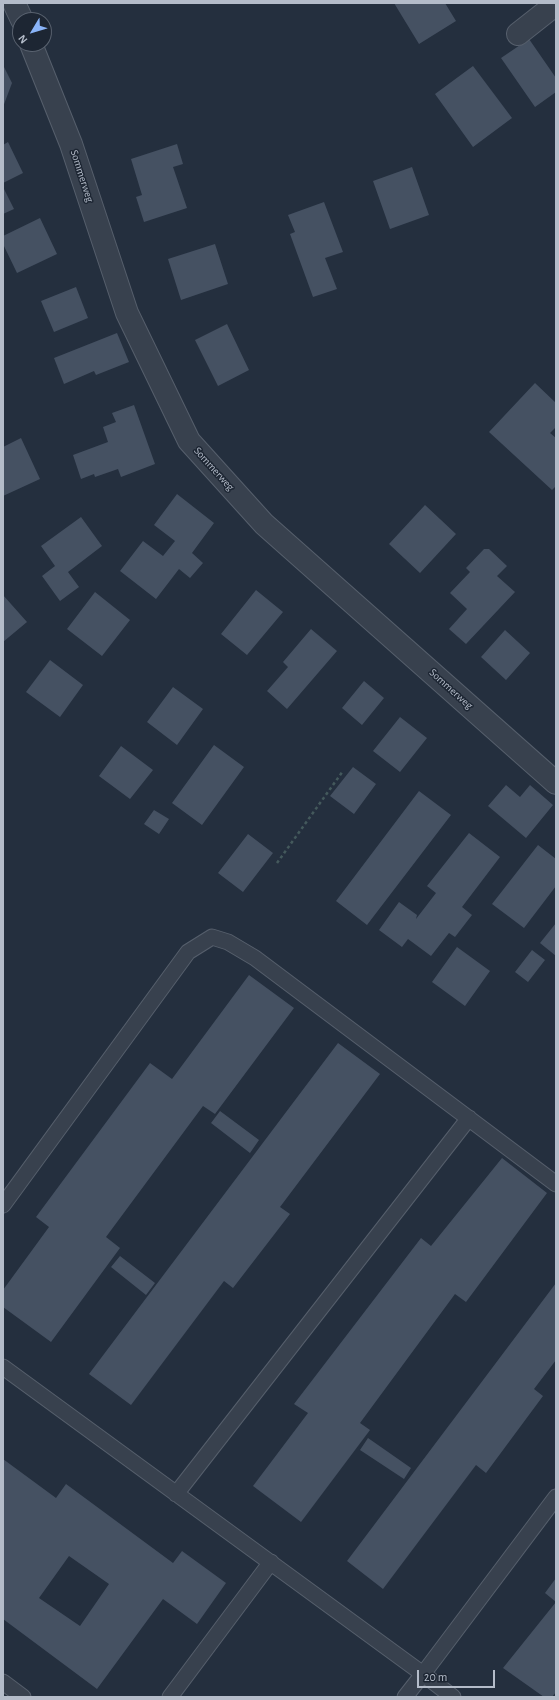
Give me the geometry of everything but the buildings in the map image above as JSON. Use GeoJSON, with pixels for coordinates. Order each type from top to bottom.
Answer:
{"type":"FeatureCollection","features":[{"type":"Feature","properties":{"kind":"street"},"geometry":{"type":"LineString","coordinates":[[518,34],[556,4]]}},
{"type":"Feature","properties":{"kind":"street","name":"Sommerweg"},"geometry":{"type":"LineString","coordinates":[[34,52],[71,144],[127,313],[189,441],[264,524],[556,783]]}},
{"type":"Feature","properties":{"kind":"lane"},"geometry":{"type":"LineString","coordinates":[[3,1205],[188,952],[212,937],[228,942],[255,958],[556,1184]]}},
{"type":"Feature","properties":{"kind":"lane"},"geometry":{"type":"LineString","coordinates":[[176,1494],[469,1118]]}},
{"type":"Feature","properties":{"kind":"lane"},"geometry":{"type":"LineString","coordinates":[[3,1367],[271,1562],[453,1697]]}},
{"type":"Feature","properties":{"kind":"lane"},"geometry":{"type":"LineString","coordinates":[[405,1697],[556,1497]]}},
{"type":"Feature","properties":{"kind":"lane"},"geometry":{"type":"LineString","coordinates":[[170,1697],[271,1562]]}},
{"type":"Feature","properties":{"kind":"lane"},"geometry":{"type":"LineString","coordinates":[[3,1682],[23,1697]]}},
{"type":"Feature","properties":{"kind":"path"},"geometry":{"type":"LineString","coordinates":[[278,863],[343,771]]}}]}
